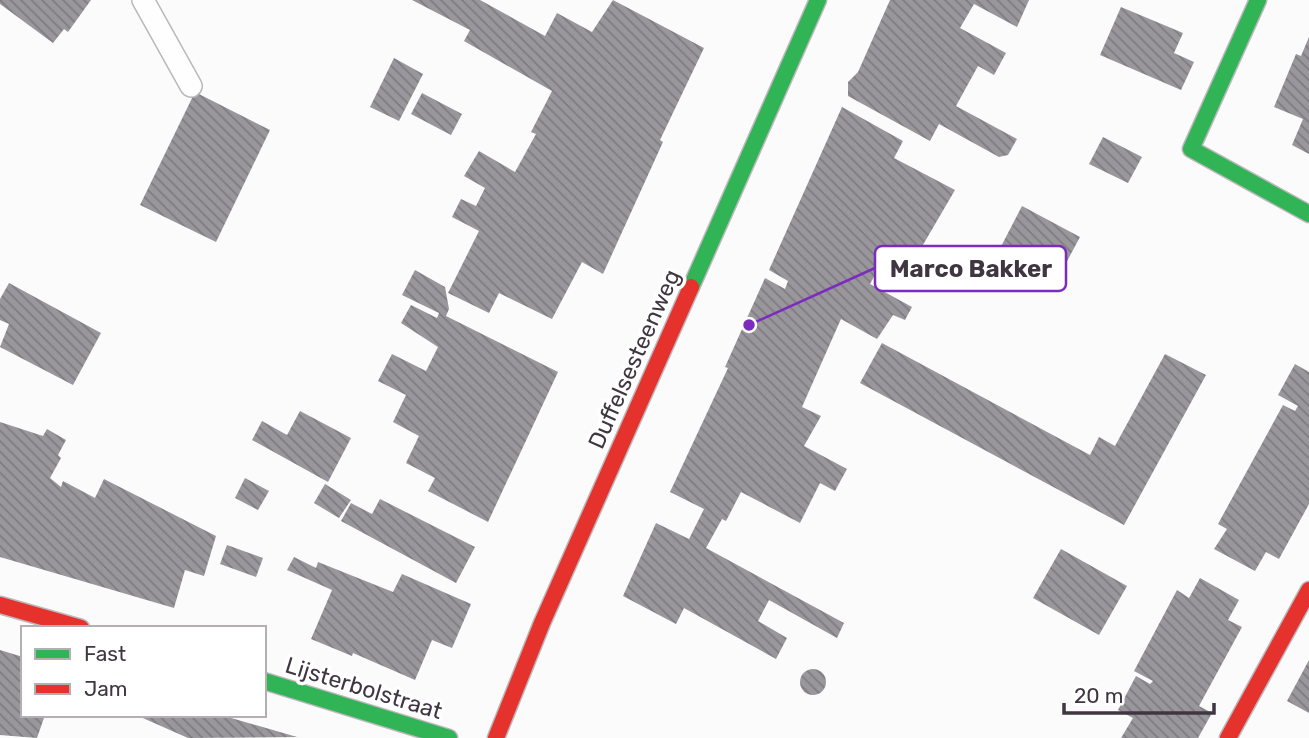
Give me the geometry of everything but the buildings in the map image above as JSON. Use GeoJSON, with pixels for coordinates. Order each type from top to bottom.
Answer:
{"type":"FeatureCollection","features":[{"type":"Feature","properties":{"kind":"street","name":"Duffelsesteenweg"},"geometry":{"type":"LineString","coordinates":[[496,738],[542,623],[818,0]]}},
{"type":"Feature","properties":{"kind":"street"},"geometry":{"type":"LineString","coordinates":[[1258,0],[1191,149],[1309,214]]}},
{"type":"Feature","properties":{"kind":"street"},"geometry":{"type":"LineString","coordinates":[[1228,738],[1309,590]]}},
{"type":"Feature","properties":{"kind":"street"},"geometry":{"type":"LineString","coordinates":[[0,605],[74,626]]}},
{"type":"Feature","properties":{"kind":"street","name":"Lijsterbolstraat"},"geometry":{"type":"LineString","coordinates":[[266,682],[449,738]]}},
{"type":"Feature","properties":{"kind":"lane"},"geometry":{"type":"LineString","coordinates":[[143,0],[191,86]]}},
{"type":"Feature","properties":{"kind":"traffic: fast"},"geometry":{"type":"LineString","coordinates":[[691,287],[818,0]]}},
{"type":"Feature","properties":{"kind":"traffic: fast"},"geometry":{"type":"LineString","coordinates":[[1258,0],[1191,149],[1309,214]]}},
{"type":"Feature","properties":{"kind":"traffic: fast"},"geometry":{"type":"LineString","coordinates":[[266,682],[449,738]]}},
{"type":"Feature","properties":{"kind":"traffic: jam"},"geometry":{"type":"LineString","coordinates":[[496,738],[542,623],[691,287]]}},
{"type":"Feature","properties":{"kind":"traffic: jam"},"geometry":{"type":"LineString","coordinates":[[1228,738],[1309,590]]}},
{"type":"Feature","properties":{"kind":"traffic: jam"},"geometry":{"type":"LineString","coordinates":[[0,605],[74,626]]}},
{"type":"Feature","properties":{"kind":"place","name":"Marco Bakker"},"geometry":{"type":"Point","coordinates":[749,325]}}]}
